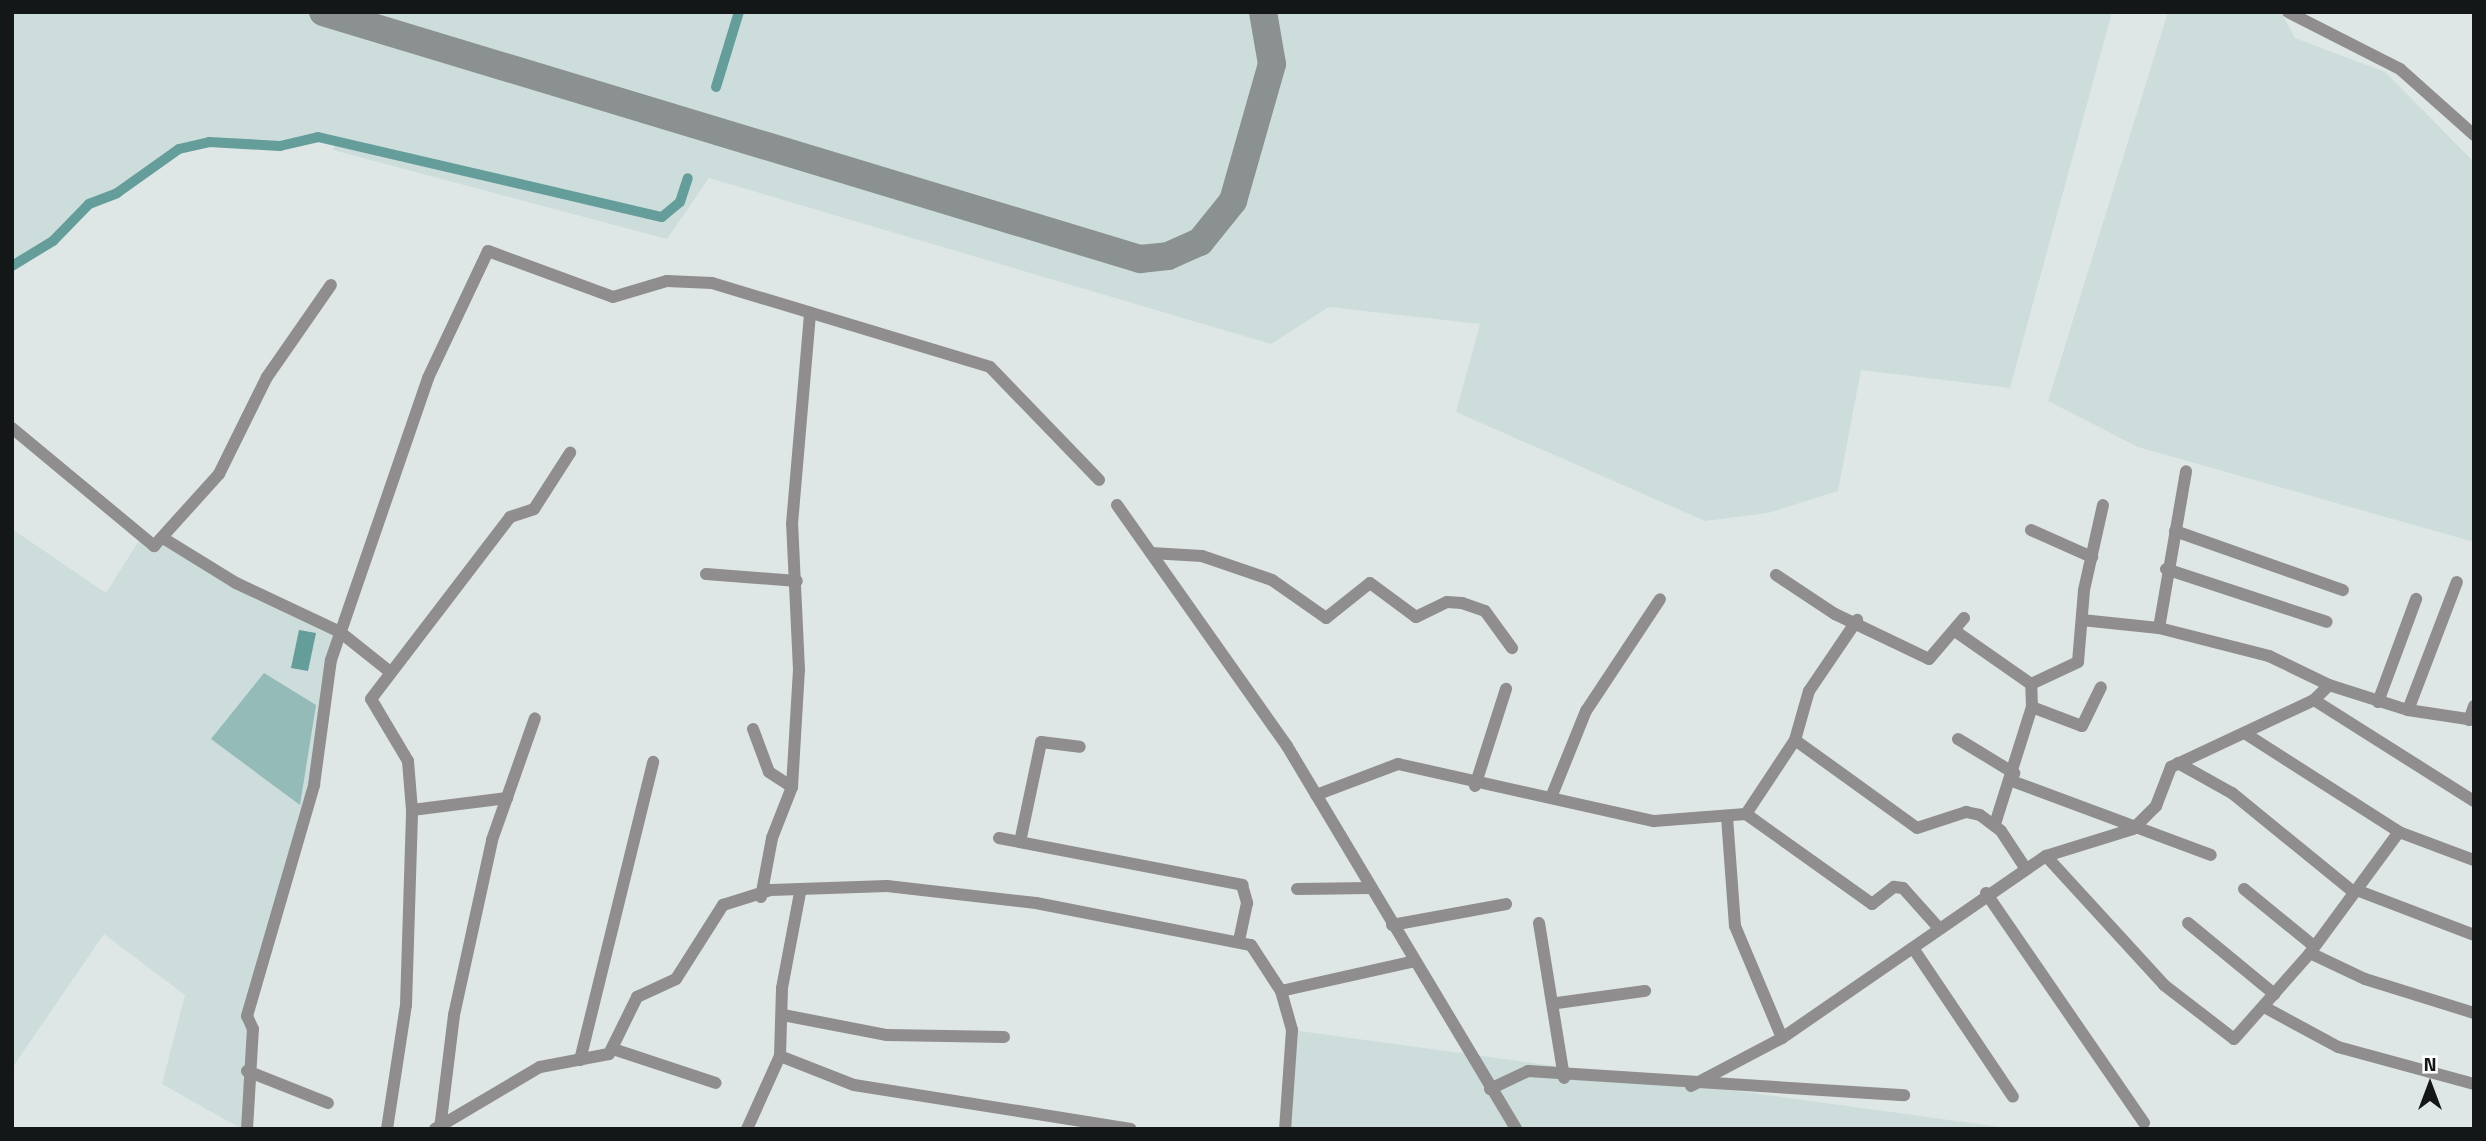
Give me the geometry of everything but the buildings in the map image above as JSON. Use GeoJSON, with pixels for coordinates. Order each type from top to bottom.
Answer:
{"type":"FeatureCollection","features":[{"type":"Feature","properties":{"kind":"street"},"geometry":{"type":"LineString","coordinates":[[2288,12],[2400,69],[2474,135]]}},
{"type":"Feature","properties":{"kind":"street"},"geometry":{"type":"LineString","coordinates":[[247,1129],[253,1114],[247,1071],[253,1029],[247,1016],[314,785],[340,632],[428,378],[488,251],[613,297],[681,280],[810,313],[990,367],[1099,480]]}},
{"type":"Feature","properties":{"kind":"street"},"geometry":{"type":"LineString","coordinates":[[12,428],[140,539],[154,546],[219,474],[267,377],[331,285]]}},
{"type":"Feature","properties":{"kind":"street"},"geometry":{"type":"LineString","coordinates":[[761,897],[772,838],[792,787],[797,581],[793,524],[810,313]]}},
{"type":"Feature","properties":{"kind":"street"},"geometry":{"type":"LineString","coordinates":[[387,1129],[406,1006],[412,810],[408,761],[371,706],[389,671],[510,517],[534,509],[570,453]]}},
{"type":"Feature","properties":{"kind":"street"},"geometry":{"type":"LineString","coordinates":[[2159,628],[2166,569],[2186,471]]}},
{"type":"Feature","properties":{"kind":"street"},"geometry":{"type":"LineString","coordinates":[[1117,505],[1316,795],[1516,1129]]}},
{"type":"Feature","properties":{"kind":"street"},"geometry":{"type":"LineString","coordinates":[[2031,684],[2078,662],[2092,557],[2103,505]]}},
{"type":"Feature","properties":{"kind":"street"},"geometry":{"type":"LineString","coordinates":[[2031,530],[2092,557]]}},
{"type":"Feature","properties":{"kind":"street"},"geometry":{"type":"LineString","coordinates":[[2175,531],[2343,590]]}},
{"type":"Feature","properties":{"kind":"street"},"geometry":{"type":"LineString","coordinates":[[163,538],[236,583],[340,632],[389,671]]}},
{"type":"Feature","properties":{"kind":"street"},"geometry":{"type":"LineString","coordinates":[[1151,553],[1202,556],[1272,580],[1326,618],[1370,583],[1416,617],[1447,602],[1461,603],[1485,611],[1512,648]]}},
{"type":"Feature","properties":{"kind":"street"},"geometry":{"type":"LineString","coordinates":[[2166,569],[2327,622]]}},
{"type":"Feature","properties":{"kind":"street"},"geometry":{"type":"LineString","coordinates":[[706,574],[797,581]]}},
{"type":"Feature","properties":{"kind":"street"},"geometry":{"type":"LineString","coordinates":[[1776,575],[1835,614],[1857,620],[1929,659],[1964,618]]}},
{"type":"Feature","properties":{"kind":"street"},"geometry":{"type":"LineString","coordinates":[[2408,710],[2457,582]]}},
{"type":"Feature","properties":{"kind":"street"},"geometry":{"type":"LineString","coordinates":[[1552,794],[1586,711],[1660,599]]}},
{"type":"Feature","properties":{"kind":"street"},"geometry":{"type":"LineString","coordinates":[[2378,702],[2416,599]]}},
{"type":"Feature","properties":{"kind":"street"},"geometry":{"type":"LineString","coordinates":[[1746,814],[1795,740],[1809,691],[1857,620]]}},
{"type":"Feature","properties":{"kind":"street"},"geometry":{"type":"LineString","coordinates":[[2082,620],[2159,628],[2269,656],[2329,685],[2408,710],[2471,720],[2474,706]]}},
{"type":"Feature","properties":{"kind":"street"},"geometry":{"type":"LineString","coordinates":[[1955,631],[2031,684]]}},
{"type":"Feature","properties":{"kind":"street"},"geometry":{"type":"LineString","coordinates":[[1995,824],[2013,777],[2032,706],[2031,684]]}},
{"type":"Feature","properties":{"kind":"street"},"geometry":{"type":"LineString","coordinates":[[1691,1086],[1782,1038],[1913,948],[1937,926],[2046,856],[2133,829],[2150,816],[2178,763],[2246,734],[2314,700],[2329,685]]}},
{"type":"Feature","properties":{"kind":"street"},"geometry":{"type":"LineString","coordinates":[[2032,706],[2082,726],[2101,687]]}},
{"type":"Feature","properties":{"kind":"street"},"geometry":{"type":"LineString","coordinates":[[1475,786],[1506,689]]}},
{"type":"Feature","properties":{"kind":"street"},"geometry":{"type":"LineString","coordinates":[[2314,700],[2474,801]]}},
{"type":"Feature","properties":{"kind":"street"},"geometry":{"type":"LineString","coordinates":[[437,1128],[454,1015],[507,798],[535,718]]}},
{"type":"Feature","properties":{"kind":"street"},"geometry":{"type":"LineString","coordinates":[[753,729],[769,772],[792,787]]}},
{"type":"Feature","properties":{"kind":"street"},"geometry":{"type":"LineString","coordinates":[[2246,734],[2399,832],[2474,860]]}},
{"type":"Feature","properties":{"kind":"street"},"geometry":{"type":"LineString","coordinates":[[1958,739],[2013,777],[2133,829],[2211,855]]}},
{"type":"Feature","properties":{"kind":"street"},"geometry":{"type":"LineString","coordinates":[[1795,740],[1917,828],[1966,812],[1995,824],[2026,869]]}},
{"type":"Feature","properties":{"kind":"street"},"geometry":{"type":"LineString","coordinates":[[1020,842],[1041,742],[1080,747]]}},
{"type":"Feature","properties":{"kind":"street"},"geometry":{"type":"LineString","coordinates":[[580,1059],[653,762]]}},
{"type":"Feature","properties":{"kind":"street"},"geometry":{"type":"LineString","coordinates":[[2178,763],[2232,793],[2356,891],[2474,934]]}},
{"type":"Feature","properties":{"kind":"street"},"geometry":{"type":"LineString","coordinates":[[1316,795],[1398,764],[1475,786],[1552,794],[1654,821],[1746,814],[1872,904],[1894,887],[1903,888],[1937,926]]}},
{"type":"Feature","properties":{"kind":"street"},"geometry":{"type":"LineString","coordinates":[[412,810],[507,798]]}},
{"type":"Feature","properties":{"kind":"street"},"geometry":{"type":"LineString","coordinates":[[1727,817],[1735,926],[1782,1038]]}},
{"type":"Feature","properties":{"kind":"street"},"geometry":{"type":"LineString","coordinates":[[2046,856],[2164,985],[2224,1035],[2242,1036],[2312,950],[2399,832]]}},
{"type":"Feature","properties":{"kind":"street"},"geometry":{"type":"LineString","coordinates":[[999,838],[1242,886],[1247,903],[1239,941]]}},
{"type":"Feature","properties":{"kind":"street"},"geometry":{"type":"LineString","coordinates":[[613,1049],[637,997],[676,979],[714,913],[734,901],[761,897],[771,890],[800,893],[887,886],[1037,903],[1251,945],[1281,991],[1292,1030],[1285,1129]]}},
{"type":"Feature","properties":{"kind":"street"},"geometry":{"type":"LineString","coordinates":[[1297,889],[1371,888]]}},
{"type":"Feature","properties":{"kind":"street"},"geometry":{"type":"LineString","coordinates":[[2244,889],[2312,950],[2365,979],[2474,1013]]}},
{"type":"Feature","properties":{"kind":"street"},"geometry":{"type":"LineString","coordinates":[[747,1129],[780,1056],[800,893]]}},
{"type":"Feature","properties":{"kind":"street"},"geometry":{"type":"LineString","coordinates":[[1986,893],[2144,1123]]}},
{"type":"Feature","properties":{"kind":"street"},"geometry":{"type":"LineString","coordinates":[[1392,925],[1506,904]]}},
{"type":"Feature","properties":{"kind":"street"},"geometry":{"type":"LineString","coordinates":[[1539,923],[1557,1003],[1564,1077]]}},
{"type":"Feature","properties":{"kind":"street"},"geometry":{"type":"LineString","coordinates":[[2188,923],[2274,994]]}},
{"type":"Feature","properties":{"kind":"street"},"geometry":{"type":"LineString","coordinates":[[1913,948],[2013,1097]]}},
{"type":"Feature","properties":{"kind":"street"},"geometry":{"type":"LineString","coordinates":[[1281,991],[1415,961]]}},
{"type":"Feature","properties":{"kind":"street"},"geometry":{"type":"LineString","coordinates":[[1557,1003],[1645,991]]}},
{"type":"Feature","properties":{"kind":"street"},"geometry":{"type":"LineString","coordinates":[[2266,1008],[2338,1046],[2474,1084]]}},
{"type":"Feature","properties":{"kind":"street"},"geometry":{"type":"LineString","coordinates":[[783,1015],[887,1035],[1004,1037]]}},
{"type":"Feature","properties":{"kind":"street"},"geometry":{"type":"LineString","coordinates":[[437,1128],[540,1067],[613,1049],[716,1083]]}},
{"type":"Feature","properties":{"kind":"street"},"geometry":{"type":"LineString","coordinates":[[780,1056],[854,1085],[1131,1129]]}},
{"type":"Feature","properties":{"kind":"street"},"geometry":{"type":"LineString","coordinates":[[247,1071],[328,1102]]}},
{"type":"Feature","properties":{"kind":"street"},"geometry":{"type":"LineString","coordinates":[[1490,1089],[1528,1071],[1564,1077],[1691,1086],[1904,1095]]}},
{"type":"Feature","properties":{"kind":"shaded area"},"geometry":{"type":"Polygon","coordinates":[[[12,12],[2112,12],[2010,388],[1861,370],[1838,491],[1768,513],[1705,521],[1456,412],[1480,324],[1329,307],[1271,344],[709,178],[667,239],[333,150],[336,141],[318,137],[280,146],[209,142],[179,149],[117,193],[89,204],[53,241],[12,266],[12,12]]]}},
{"type":"Feature","properties":{"kind":"shaded area"},"geometry":{"type":"Polygon","coordinates":[[[2168,12],[2281,12],[2295,38],[2385,72],[2474,162],[2474,542],[2138,447],[2048,401],[2168,12]]]}},
{"type":"Feature","properties":{"kind":"shaded area"},"geometry":{"type":"Polygon","coordinates":[[[12,529],[106,593],[140,539],[163,538],[340,632],[314,785],[251,1002],[242,1129],[162,1084],[185,995],[104,934],[12,1068],[12,529]]]}},
{"type":"Feature","properties":{"kind":"shaded area"},"geometry":{"type":"Polygon","coordinates":[[[299,630],[316,633],[308,671],[291,668],[299,630]]]}},
{"type":"Feature","properties":{"kind":"shaded area"},"geometry":{"type":"Polygon","coordinates":[[[264,673],[316,705],[300,805],[211,739],[264,673]]]}},
{"type":"Feature","properties":{"kind":"shaded area"},"geometry":{"type":"Polygon","coordinates":[[[1292,1030],[2015,1129],[1289,1129],[1292,1030]]]}},
{"type":"Feature","properties":{"kind":"waterway"},"geometry":{"type":"LineString","coordinates":[[716,87],[739,12]]}},
{"type":"Feature","properties":{"kind":"waterway"},"geometry":{"type":"LineString","coordinates":[[12,266],[53,241],[89,204],[117,193],[179,149],[209,142],[280,146],[318,137],[662,217],[680,202],[688,178]]}},
{"type":"Feature","properties":{"kind":"taxiway"},"geometry":{"type":"LineString","coordinates":[[323,12],[1140,259],[1168,256],[1200,242],[1233,201],[1272,64],[1263,12]]}}]}
